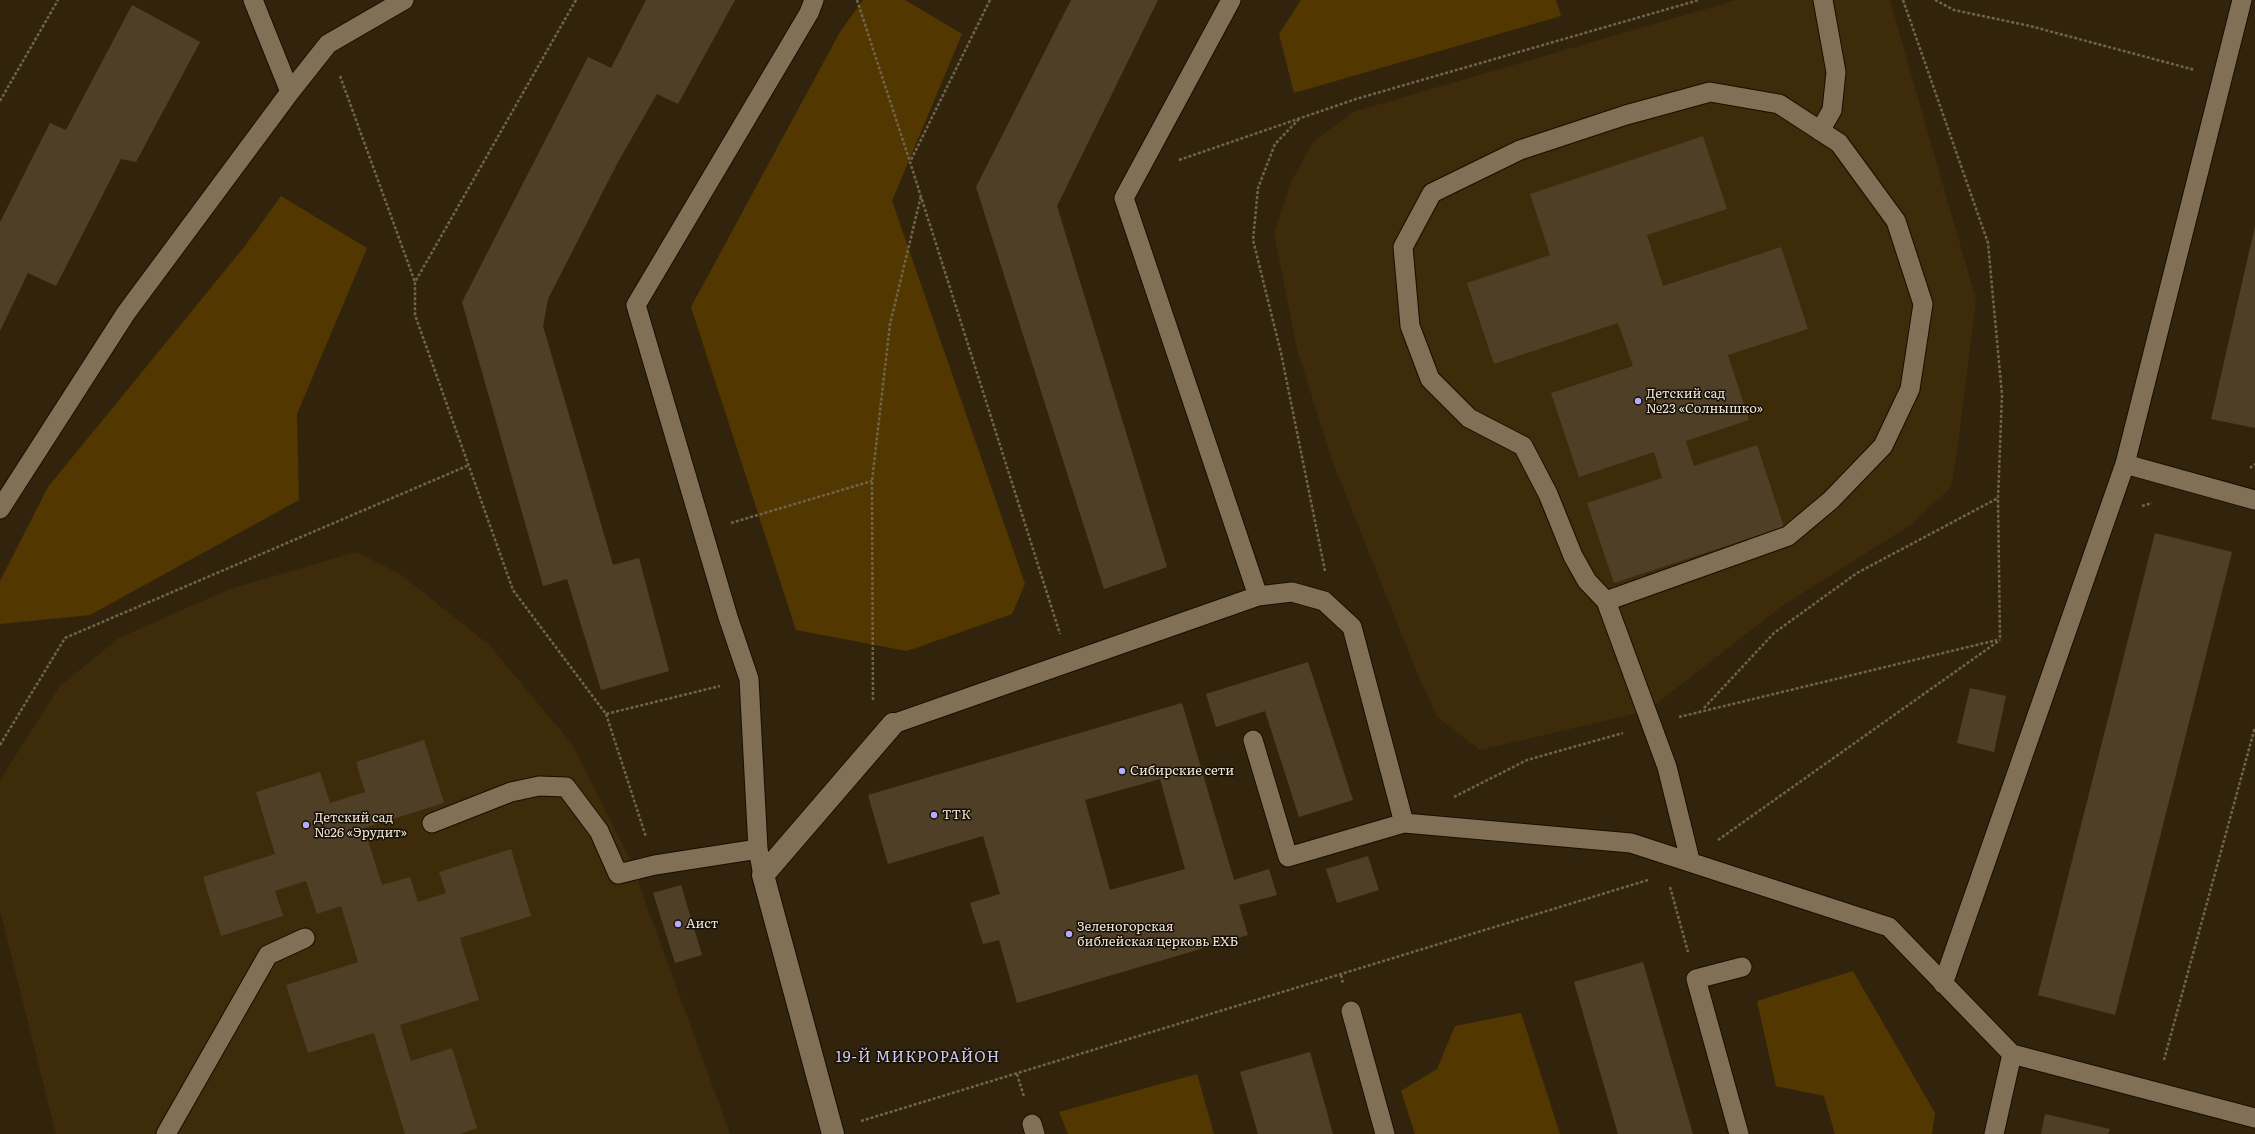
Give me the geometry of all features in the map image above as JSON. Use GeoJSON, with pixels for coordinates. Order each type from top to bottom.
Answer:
{"type":"FeatureCollection","features":[{"type":"Feature","properties":{"kind":"street"},"geometry":{"type":"LineString","coordinates":[[833,1132],[763,875],[893,724]]}},
{"type":"Feature","properties":{"kind":"lane"},"geometry":{"type":"LineString","coordinates":[[253,0],[290,92]]}},
{"type":"Feature","properties":{"kind":"lane"},"geometry":{"type":"LineString","coordinates":[[0,509],[126,313],[290,92],[328,44],[404,0]]}},
{"type":"Feature","properties":{"kind":"lane"},"geometry":{"type":"LineString","coordinates":[[763,875],[758,849],[749,678],[728,617],[636,305],[809,13],[814,0]]}},
{"type":"Feature","properties":{"kind":"lane"},"geometry":{"type":"LineString","coordinates":[[1231,0],[1124,198],[1258,596]]}},
{"type":"Feature","properties":{"kind":"lane"},"geometry":{"type":"LineString","coordinates":[[1820,131],[1832,110],[1836,72],[1823,0]]}},
{"type":"Feature","properties":{"kind":"lane"},"geometry":{"type":"LineString","coordinates":[[1943,984],[2125,464],[2242,0]]}},
{"type":"Feature","properties":{"kind":"lane"},"geometry":{"type":"LineString","coordinates":[[1606,601],[1788,536],[1831,500],[1883,446],[1910,389],[1923,304],[1896,221],[1839,143],[1779,104],[1710,92],[1626,115],[1520,150],[1432,193],[1403,247],[1410,326],[1430,379],[1469,418],[1523,446],[1548,494],[1573,556],[1587,581],[1606,601],[1667,767],[1690,860]]}},
{"type":"Feature","properties":{"kind":"lane"},"geometry":{"type":"LineString","coordinates":[[2125,464],[2255,500]]}},
{"type":"Feature","properties":{"kind":"lane"},"geometry":{"type":"LineString","coordinates":[[893,724],[1258,596],[1292,592],[1324,601],[1352,627],[1404,823]]}},
{"type":"Feature","properties":{"kind":"lane"},"geometry":{"type":"LineString","coordinates":[[1253,740],[1288,857],[1404,823],[1631,842],[1690,860],[1889,927],[2012,1054],[2255,1118]]}},
{"type":"Feature","properties":{"kind":"lane"},"geometry":{"type":"LineString","coordinates":[[432,823],[511,792],[539,786],[566,788],[599,831],[618,874],[655,865],[758,849]]}},
{"type":"Feature","properties":{"kind":"lane"},"geometry":{"type":"LineString","coordinates":[[166,1134],[268,955],[305,938]]}},
{"type":"Feature","properties":{"kind":"lane"},"geometry":{"type":"LineString","coordinates":[[1739,1134],[1696,979],[1742,967]]}},
{"type":"Feature","properties":{"kind":"lane"},"geometry":{"type":"LineString","coordinates":[[1350,1011],[1385,1134]]}},
{"type":"Feature","properties":{"kind":"lane"},"geometry":{"type":"LineString","coordinates":[[1994,1134],[2012,1054]]}},
{"type":"Feature","properties":{"kind":"path"},"geometry":{"type":"LineString","coordinates":[[0,101],[58,0]]}},
{"type":"Feature","properties":{"kind":"path"},"geometry":{"type":"LineString","coordinates":[[415,282],[576,0]]}},
{"type":"Feature","properties":{"kind":"path"},"geometry":{"type":"LineString","coordinates":[[857,0],[921,195],[1070,663]]}},
{"type":"Feature","properties":{"kind":"path"},"geometry":{"type":"LineString","coordinates":[[910,162],[990,0]]}},
{"type":"Feature","properties":{"kind":"path"},"geometry":{"type":"LineString","coordinates":[[1137,174],[1356,99],[1699,0]]}},
{"type":"Feature","properties":{"kind":"path"},"geometry":{"type":"LineString","coordinates":[[1903,0],[1988,243],[2002,395],[1998,498],[2000,640]]}},
{"type":"Feature","properties":{"kind":"path"},"geometry":{"type":"LineString","coordinates":[[1935,0],[1954,10],[2030,26],[2222,78]]}},
{"type":"Feature","properties":{"kind":"path"},"geometry":{"type":"LineString","coordinates":[[328,44],[415,282],[415,315],[467,466],[513,590],[606,714],[655,865]]}},
{"type":"Feature","properties":{"kind":"path"},"geometry":{"type":"LineString","coordinates":[[1301,118],[1275,144],[1269,159],[1258,188],[1253,240],[1281,353],[1325,565],[1324,601]]}},
{"type":"Feature","properties":{"kind":"path"},"geometry":{"type":"LineString","coordinates":[[876,743],[872,680],[872,481],[890,324],[921,195]]}},
{"type":"Feature","properties":{"kind":"path"},"geometry":{"type":"LineString","coordinates":[[0,746],[65,638],[467,466]]}},
{"type":"Feature","properties":{"kind":"path"},"geometry":{"type":"LineString","coordinates":[[702,531],[872,481]]}},
{"type":"Feature","properties":{"kind":"path"},"geometry":{"type":"LineString","coordinates":[[1703,710],[1774,633],[1857,573],[1998,498]]}},
{"type":"Feature","properties":{"kind":"path"},"geometry":{"type":"LineString","coordinates":[[1452,798],[1527,760],[1703,710],[2000,640]]}},
{"type":"Feature","properties":{"kind":"path"},"geometry":{"type":"LineString","coordinates":[[833,1132],[1667,875],[2000,640]]}},
{"type":"Feature","properties":{"kind":"path"},"geometry":{"type":"LineString","coordinates":[[606,714],[749,678]]}},
{"type":"Feature","properties":{"kind":"path"},"geometry":{"type":"LineString","coordinates":[[2164,1060],[2255,727]]}},
{"type":"Feature","properties":{"kind":"path"},"geometry":{"type":"LineString","coordinates":[[1667,875],[1696,979]]}},
{"type":"Feature","properties":{"kind":"shaded area"},"geometry":{"type":"Polygon","coordinates":[[[863,0],[905,0],[962,34],[892,201],[1025,584],[1012,614],[907,651],[796,630],[691,307],[840,32],[863,0]]]}},
{"type":"Feature","properties":{"kind":"shaded area"},"geometry":{"type":"Polygon","coordinates":[[[1301,0],[1556,0],[1561,16],[1294,93],[1279,34],[1301,0]]]}},
{"type":"Feature","properties":{"kind":"shaded area","name":"Детский сад №23 «Солнышко»"},"geometry":{"type":"Polygon","coordinates":[[[1736,0],[1890,0],[1976,300],[1957,452],[1951,487],[1912,524],[1782,606],[1647,711],[1480,750],[1437,717],[1416,670],[1332,460],[1297,349],[1274,233],[1291,183],[1312,143],[1353,112],[1736,0]]]}},
{"type":"Feature","properties":{"kind":"shaded area"},"geometry":{"type":"Polygon","coordinates":[[[281,196],[367,248],[297,414],[299,500],[90,615],[0,624],[0,581],[48,487],[245,246],[281,196]]]}},
{"type":"Feature","properties":{"kind":"shaded area","name":"Детский сад №26 «Эрудит»"},"geometry":{"type":"Polygon","coordinates":[[[356,552],[400,574],[489,645],[572,744],[635,870],[730,1134],[56,1134],[0,910],[0,780],[60,686],[119,638],[230,589],[356,552]]]}},
{"type":"Feature","properties":{"kind":"shaded area"},"geometry":{"type":"Polygon","coordinates":[[[1853,971],[1935,1113],[1932,1134],[1835,1134],[1824,1096],[1776,1086],[1757,1001],[1853,971]]]}},
{"type":"Feature","properties":{"kind":"shaded area"},"geometry":{"type":"Polygon","coordinates":[[[1521,1013],[1560,1134],[1415,1134],[1401,1091],[1437,1069],[1455,1026],[1521,1013]]]}},
{"type":"Feature","properties":{"kind":"shaded area"},"geometry":{"type":"Polygon","coordinates":[[[1197,1074],[1214,1134],[1068,1134],[1059,1112],[1197,1074]]]}},
{"type":"Feature","properties":{"kind":"building"},"geometry":{"type":"Polygon","coordinates":[[[646,0],[735,0],[678,104],[657,94],[618,162],[548,299],[543,326],[613,565],[639,558],[669,671],[601,690],[567,579],[543,586],[462,302],[588,57],[611,68],[646,0]]]}},
{"type":"Feature","properties":{"kind":"building"},"geometry":{"type":"Polygon","coordinates":[[[1071,0],[1158,0],[1057,206],[1167,567],[1104,589],[976,187],[1071,0]]]}},
{"type":"Feature","properties":{"kind":"building"},"geometry":{"type":"Polygon","coordinates":[[[132,5],[200,42],[136,162],[121,159],[56,286],[28,273],[0,331],[0,222],[50,123],[66,130],[132,5]]]}},
{"type":"Feature","properties":{"kind":"building"},"geometry":{"type":"Polygon","coordinates":[[[1703,136],[1727,209],[1647,235],[1663,286],[1781,247],[1808,329],[1728,355],[1749,420],[1686,441],[1694,466],[1757,445],[1784,527],[1614,583],[1587,503],[1662,478],[1654,452],[1579,477],[1551,393],[1633,366],[1618,323],[1494,364],[1467,283],[1550,255],[1530,194],[1703,136]]]}},
{"type":"Feature","properties":{"kind":"building"},"geometry":{"type":"Polygon","coordinates":[[[2255,226],[2255,428],[2211,419],[2255,226]]]}},
{"type":"Feature","properties":{"kind":"building"},"geometry":{"type":"Polygon","coordinates":[[[2155,533],[2232,552],[2115,1015],[2038,995],[2155,533]]]}},
{"type":"Feature","properties":{"kind":"building"},"geometry":{"type":"Polygon","coordinates":[[[1308,662],[1353,800],[1299,817],[1265,711],[1216,727],[1206,694],[1308,662]]]}},
{"type":"Feature","properties":{"kind":"building"},"geometry":{"type":"Polygon","coordinates":[[[1970,688],[2006,696],[1994,752],[1957,743],[1970,688]]]}},
{"type":"Feature","properties":{"kind":"building"},"geometry":{"type":"Polygon","coordinates":[[[1182,703],[1234,880],[1269,869],[1277,895],[1239,905],[1248,935],[1017,1003],[999,940],[983,944],[970,903],[1000,894],[983,836],[888,864],[868,795],[1182,703]],[[1160,779],[1085,800],[1110,890],[1185,869],[1160,779]]]}},
{"type":"Feature","properties":{"kind":"building"},"geometry":{"type":"Polygon","coordinates":[[[424,740],[444,803],[364,828],[382,885],[410,877],[418,902],[446,893],[439,872],[511,849],[531,916],[460,938],[479,1000],[400,1025],[411,1061],[452,1048],[477,1128],[460,1134],[405,1134],[374,1033],[308,1053],[286,985],[358,962],[341,906],[317,914],[306,881],[275,891],[283,916],[221,936],[203,877],[275,854],[256,792],[320,772],[330,803],[365,792],[356,762],[424,740]]]}},
{"type":"Feature","properties":{"kind":"building"},"geometry":{"type":"Polygon","coordinates":[[[1368,856],[1379,890],[1337,903],[1326,869],[1368,856]]]}},
{"type":"Feature","properties":{"kind":"building","name":"Аист"},"geometry":{"type":"Polygon","coordinates":[[[681,885],[702,955],[675,963],[653,893],[681,885]]]}},
{"type":"Feature","properties":{"kind":"building"},"geometry":{"type":"Polygon","coordinates":[[[1643,962],[1693,1134],[1618,1134],[1574,982],[1643,962]]]}},
{"type":"Feature","properties":{"kind":"building"},"geometry":{"type":"Polygon","coordinates":[[[1310,1052],[1333,1134],[1258,1134],[1240,1072],[1310,1052]]]}},
{"type":"Feature","properties":{"kind":"building"},"geometry":{"type":"Polygon","coordinates":[[[2045,1114],[2110,1129],[2108,1134],[2041,1134],[2045,1114]]]}},
{"type":"Feature","properties":{"kind":"place","name":"Детский сад №23 «Солнышко»"},"geometry":{"type":"Point","coordinates":[1638,401]}},
{"type":"Feature","properties":{"kind":"place","name":"Сибирские сети"},"geometry":{"type":"Point","coordinates":[1122,771]}},
{"type":"Feature","properties":{"kind":"place","name":"ТТК"},"geometry":{"type":"Point","coordinates":[934,815]}},
{"type":"Feature","properties":{"kind":"place","name":"Детский сад №26 «Эрудит»"},"geometry":{"type":"Point","coordinates":[306,825]}},
{"type":"Feature","properties":{"kind":"place","name":"Аист"},"geometry":{"type":"Point","coordinates":[678,924]}},
{"type":"Feature","properties":{"kind":"place","name":"Зеленогорская библейская церковь ЕХБ"},"geometry":{"type":"Point","coordinates":[1069,934]}},
{"type":"Feature","properties":{"kind":"district","name":"19-Й МИКРОРАЙОН"},"geometry":{"type":"Point","coordinates":[918,1058]}}]}
